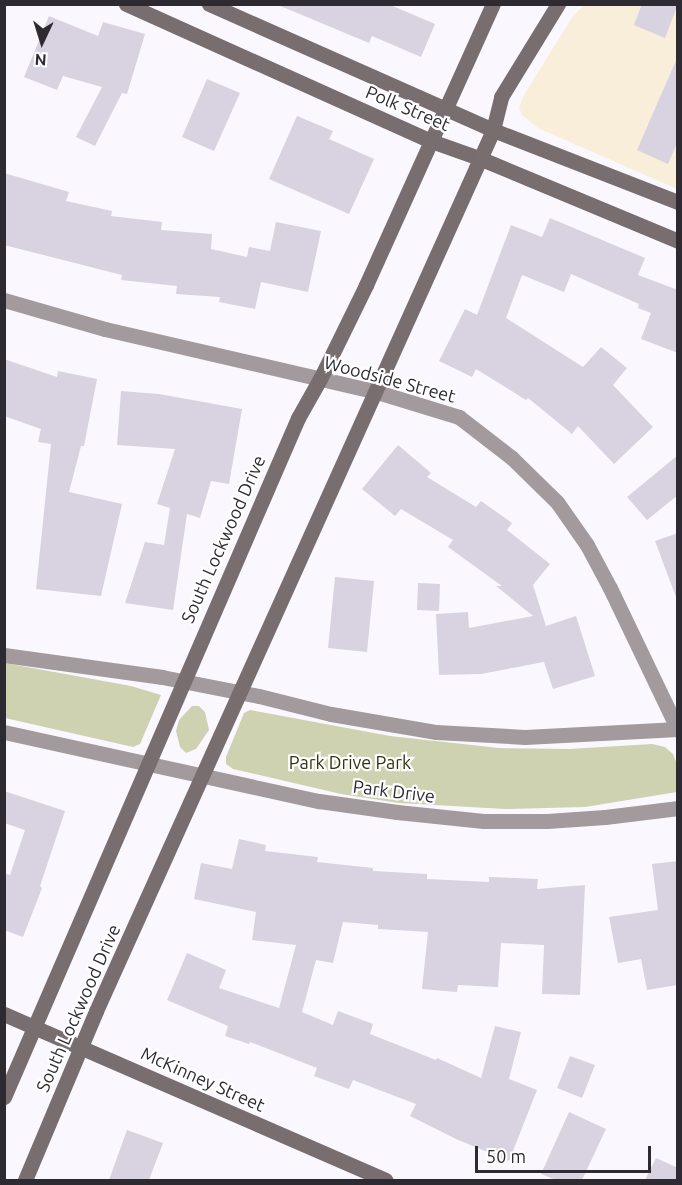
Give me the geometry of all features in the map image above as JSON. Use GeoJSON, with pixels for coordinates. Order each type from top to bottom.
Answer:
{"type":"FeatureCollection","features":[{"type":"Feature","properties":{"kind":"main road","name":"Polk Street"},"geometry":{"type":"LineString","coordinates":[[126,4],[430,141],[479,158],[678,241]]}},
{"type":"Feature","properties":{"kind":"main road","name":"Polk Street"},"geometry":{"type":"LineString","coordinates":[[209,4],[493,130],[678,202]]}},
{"type":"Feature","properties":{"kind":"main road","name":"South Lockwood Drive"},"geometry":{"type":"LineString","coordinates":[[4,1097],[150,763],[182,681],[298,418],[320,379],[366,285],[493,4]]}},
{"type":"Feature","properties":{"kind":"main road","name":"South Lockwood Drive"},"geometry":{"type":"LineString","coordinates":[[25,1180],[81,1048],[493,130],[501,97],[558,4]]}},
{"type":"Feature","properties":{"kind":"main road","name":"McKinney Street"},"geometry":{"type":"LineString","coordinates":[[4,1014],[385,1180]]}},
{"type":"Feature","properties":{"kind":"street","name":"Woodside Street"},"geometry":{"type":"LineString","coordinates":[[4,300],[105,329],[374,391],[459,417],[512,458],[557,502],[587,545],[610,588],[677,730]]}},
{"type":"Feature","properties":{"kind":"street"},"geometry":{"type":"LineString","coordinates":[[4,655],[182,681],[331,714],[436,732],[525,737],[677,730]]}},
{"type":"Feature","properties":{"kind":"street","name":"Park Drive"},"geometry":{"type":"LineString","coordinates":[[4,732],[319,801],[484,821],[605,817],[678,808]]}},
{"type":"Feature","properties":{"kind":"shaded area"},"geometry":{"type":"Polygon","coordinates":[[[584,5],[677,5],[677,189],[538,128],[522,115],[519,107],[525,93],[573,16],[584,5]]]}},
{"type":"Feature","properties":{"kind":"green space"},"geometry":{"type":"Polygon","coordinates":[[[5,663],[131,686],[161,695],[140,744],[133,747],[5,718],[5,663]]]}},
{"type":"Feature","properties":{"kind":"green space"},"geometry":{"type":"Polygon","coordinates":[[[192,706],[199,706],[205,712],[209,730],[196,749],[186,753],[180,747],[176,731],[179,720],[192,706]]]}},
{"type":"Feature","properties":{"kind":"green space","name":"Park Drive Park"},"geometry":{"type":"Polygon","coordinates":[[[250,710],[390,736],[499,748],[569,749],[652,744],[665,747],[673,754],[677,764],[677,792],[585,807],[505,809],[399,803],[341,794],[233,769],[226,764],[226,757],[244,713],[250,710]]]}},
{"type":"Feature","properties":{"kind":"building"},"geometry":{"type":"Polygon","coordinates":[[[388,4],[435,24],[421,57],[372,36],[369,43],[278,5],[388,4]]]}},
{"type":"Feature","properties":{"kind":"building"},"geometry":{"type":"Polygon","coordinates":[[[642,4],[678,4],[665,38],[634,25],[642,4]]]}},
{"type":"Feature","properties":{"kind":"building"},"geometry":{"type":"Polygon","coordinates":[[[49,16],[98,36],[103,22],[145,34],[127,94],[122,93],[95,146],[76,137],[102,87],[63,76],[57,90],[24,77],[49,16]]]}},
{"type":"Feature","properties":{"kind":"building"},"geometry":{"type":"Polygon","coordinates":[[[678,56],[678,141],[668,164],[637,150],[678,56]]]}},
{"type":"Feature","properties":{"kind":"building"},"geometry":{"type":"Polygon","coordinates":[[[207,79],[240,93],[214,151],[182,137],[207,79]]]}},
{"type":"Feature","properties":{"kind":"building"},"geometry":{"type":"Polygon","coordinates":[[[297,116],[333,131],[329,139],[374,159],[349,214],[269,179],[297,116]]]}},
{"type":"Feature","properties":{"kind":"building"},"geometry":{"type":"Polygon","coordinates":[[[4,173],[69,192],[66,201],[112,211],[111,216],[162,222],[161,230],[212,234],[211,249],[247,257],[249,247],[270,251],[276,222],[321,231],[308,292],[261,282],[255,309],[219,302],[220,297],[176,294],[177,286],[121,280],[122,275],[4,245],[4,173]]]}},
{"type":"Feature","properties":{"kind":"building"},"geometry":{"type":"Polygon","coordinates":[[[550,218],[645,258],[638,275],[678,290],[678,353],[641,339],[651,313],[638,308],[639,304],[571,274],[564,292],[522,275],[506,318],[583,367],[601,347],[627,368],[613,385],[653,427],[614,464],[578,426],[572,434],[528,398],[526,400],[476,369],[472,377],[439,361],[465,309],[477,315],[511,225],[542,237],[550,218]]]}},
{"type":"Feature","properties":{"kind":"building"},"geometry":{"type":"Polygon","coordinates":[[[4,359],[57,377],[58,371],[97,379],[84,446],[81,446],[69,492],[122,504],[101,596],[36,589],[51,444],[38,442],[41,429],[4,416],[4,359]]]}},
{"type":"Feature","properties":{"kind":"building"},"geometry":{"type":"Polygon","coordinates":[[[121,391],[159,394],[242,409],[229,484],[211,481],[200,518],[187,514],[173,610],[125,603],[145,542],[164,545],[170,508],[157,504],[175,449],[117,445],[121,391]]]}},
{"type":"Feature","properties":{"kind":"building"},"geometry":{"type":"Polygon","coordinates":[[[398,445],[431,473],[427,477],[476,507],[481,501],[512,523],[507,530],[550,564],[533,585],[546,626],[576,616],[595,676],[553,689],[544,662],[481,674],[439,675],[436,614],[468,612],[469,628],[533,616],[496,586],[502,586],[448,547],[453,540],[401,509],[395,516],[362,489],[398,445]]]}},
{"type":"Feature","properties":{"kind":"building"},"geometry":{"type":"Polygon","coordinates":[[[678,455],[678,495],[647,520],[627,497],[678,455]]]}},
{"type":"Feature","properties":{"kind":"building"},"geometry":{"type":"Polygon","coordinates":[[[678,533],[678,597],[676,597],[655,541],[678,533]]]}},
{"type":"Feature","properties":{"kind":"building"},"geometry":{"type":"Polygon","coordinates":[[[335,577],[374,581],[367,652],[328,648],[335,577]]]}},
{"type":"Feature","properties":{"kind":"building"},"geometry":{"type":"Polygon","coordinates":[[[418,583],[440,584],[439,611],[417,610],[418,583]]]}},
{"type":"Feature","properties":{"kind":"building"},"geometry":{"type":"Polygon","coordinates":[[[4,791],[65,811],[40,886],[42,888],[23,937],[4,930],[4,873],[10,875],[25,830],[4,823],[4,791]]]}},
{"type":"Feature","properties":{"kind":"building"},"geometry":{"type":"Polygon","coordinates":[[[239,839],[266,845],[265,851],[318,857],[317,862],[373,868],[373,871],[427,874],[427,879],[489,882],[489,877],[538,879],[537,889],[585,885],[580,995],[542,994],[544,945],[501,943],[498,987],[458,985],[457,992],[422,989],[428,932],[378,929],[378,925],[343,922],[333,963],[316,960],[302,1012],[333,1025],[338,1011],[373,1024],[370,1034],[436,1060],[437,1058],[481,1078],[495,1026],[521,1032],[509,1079],[537,1090],[509,1161],[456,1139],[410,1116],[416,1104],[353,1080],[349,1089],[314,1076],[317,1068],[250,1042],[249,1044],[225,1036],[228,1026],[167,1000],[187,953],[226,970],[219,988],[279,1008],[296,945],[252,940],[256,912],[194,899],[201,863],[232,869],[239,839]]]}},
{"type":"Feature","properties":{"kind":"building"},"geometry":{"type":"Polygon","coordinates":[[[678,861],[678,985],[647,990],[641,959],[618,963],[609,917],[658,910],[652,864],[678,861]]]}},
{"type":"Feature","properties":{"kind":"building"},"geometry":{"type":"Polygon","coordinates":[[[570,1056],[595,1065],[582,1098],[557,1088],[570,1056]]]}},
{"type":"Feature","properties":{"kind":"building"},"geometry":{"type":"Polygon","coordinates":[[[569,1112],[606,1129],[582,1180],[556,1180],[541,1174],[569,1112]]]}},
{"type":"Feature","properties":{"kind":"building"},"geometry":{"type":"Polygon","coordinates":[[[127,1130],[163,1143],[149,1180],[109,1180],[127,1130]]]}},
{"type":"Feature","properties":{"kind":"building"},"geometry":{"type":"Polygon","coordinates":[[[656,1158],[678,1168],[678,1180],[645,1180],[656,1158]]]}}]}
